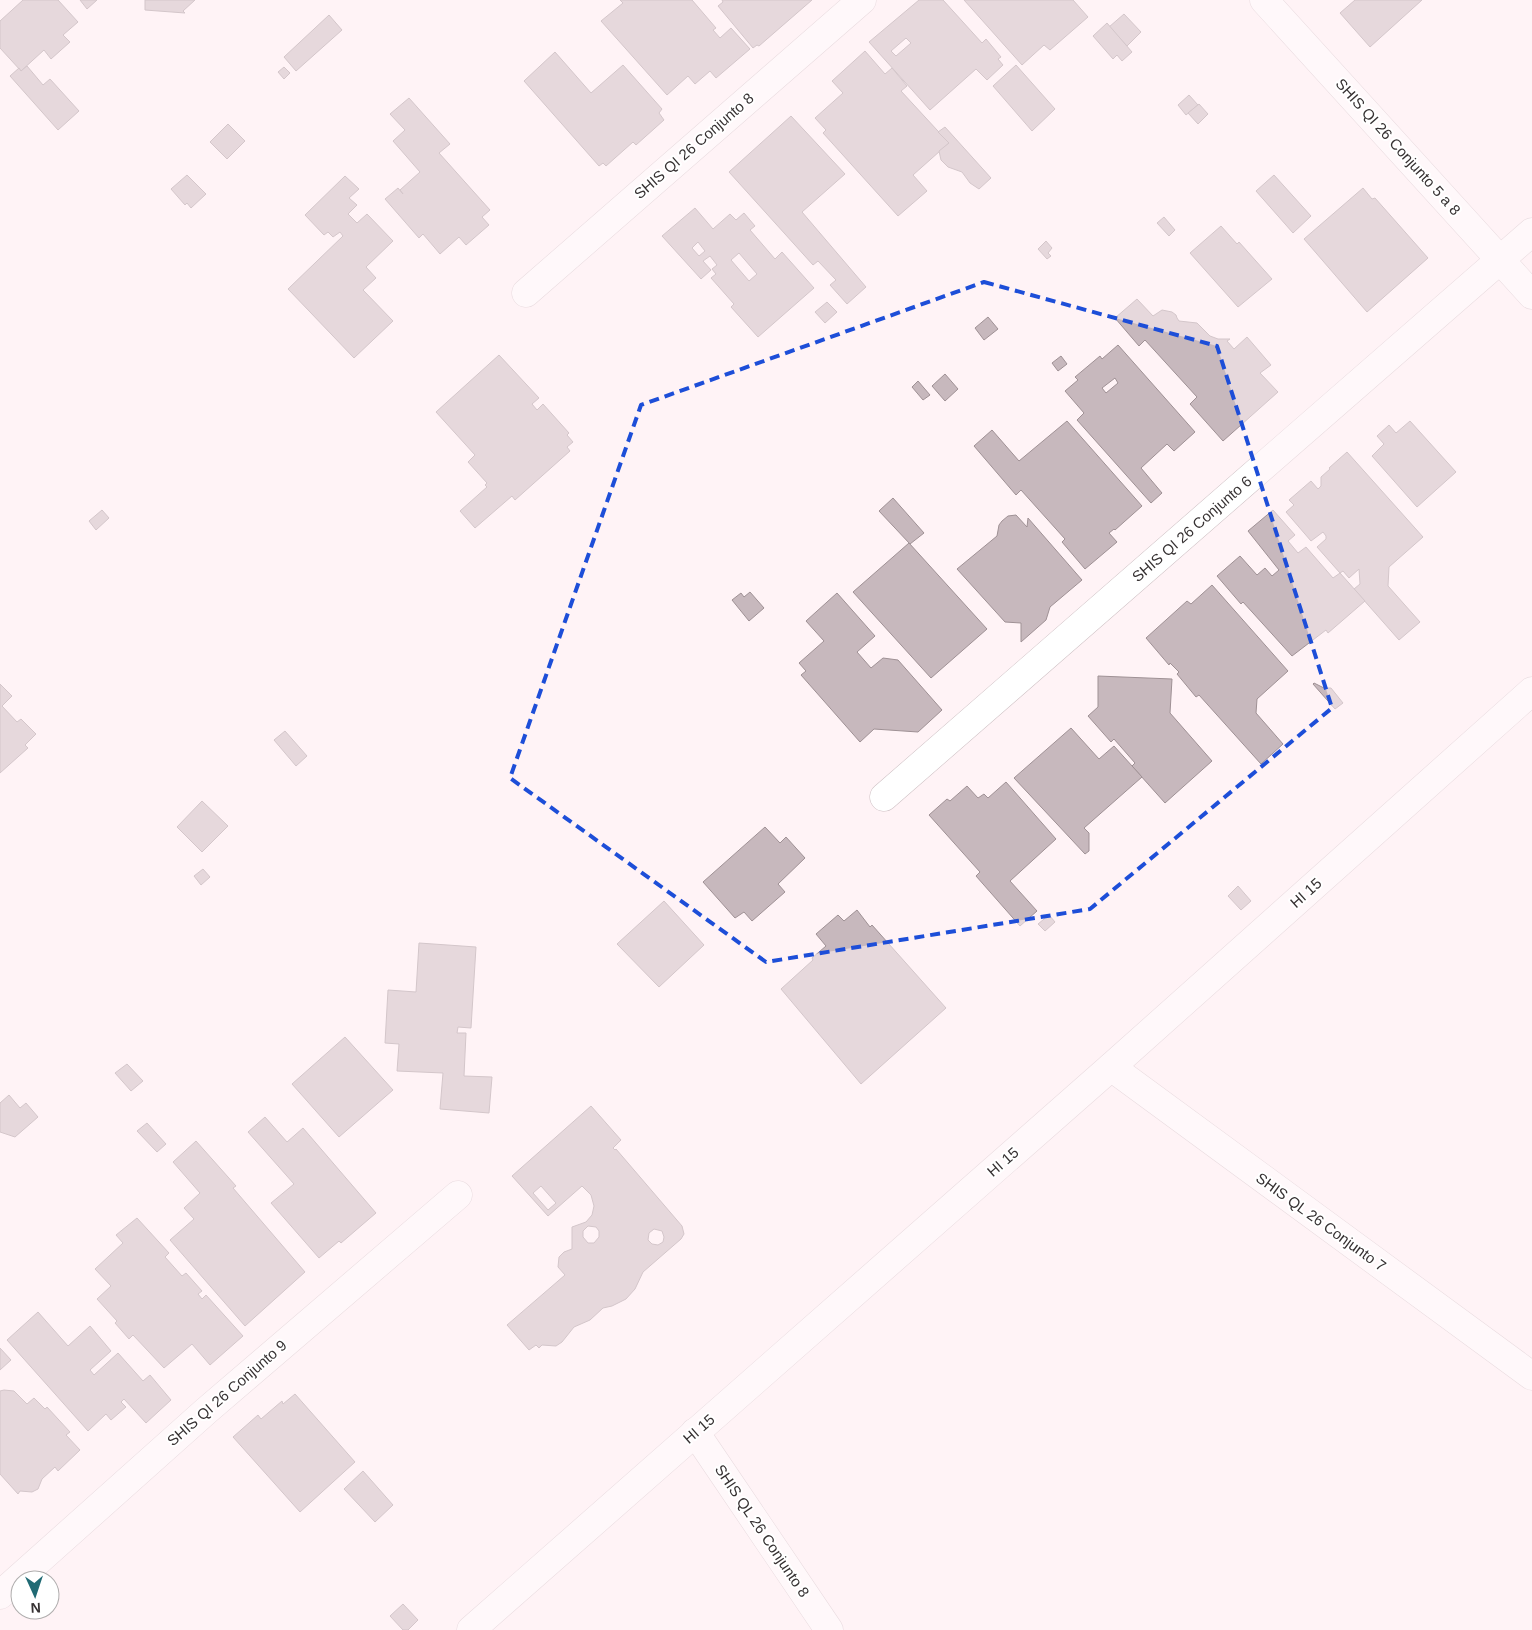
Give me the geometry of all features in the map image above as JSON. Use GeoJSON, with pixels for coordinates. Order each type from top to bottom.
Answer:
{"type":"FeatureCollection","features":[{"type":"Feature","properties":{"kind":"street","name":"SHIS QI 26 Conjunto 8"},"geometry":{"type":"LineString","coordinates":[[526,293],[862,0]]}},
{"type":"Feature","properties":{"kind":"street","name":"SHIS QI 26 Conjunto 5 a 8"},"geometry":{"type":"LineString","coordinates":[[1264,0],[1532,295]]}},
{"type":"Feature","properties":{"kind":"street","name":"SHIS QI 26 Conjunto 6"},"geometry":{"type":"LineString","coordinates":[[884,797],[1532,232]]}},
{"type":"Feature","properties":{"kind":"street","name":"HI 15"},"geometry":{"type":"LineString","coordinates":[[471,1630],[1111,1067],[1532,691]]}},
{"type":"Feature","properties":{"kind":"street","name":"SHIS QL 26 Conjunto 7"},"geometry":{"type":"LineString","coordinates":[[1111,1067],[1532,1376]]}},
{"type":"Feature","properties":{"kind":"street","name":"SHIS QI 26 Conjunto 9"},"geometry":{"type":"LineString","coordinates":[[0,1595],[206,1411],[458,1195]]}},
{"type":"Feature","properties":{"kind":"street","name":"SHIS QL 26 Conjunto 8"},"geometry":{"type":"LineString","coordinates":[[695,1432],[830,1630]]}},
{"type":"Feature","properties":{"kind":"highlighted area"},"geometry":{"type":"Polygon","coordinates":[[[984,282],[1217,346],[1332,708],[1090,909],[766,962],[510,778],[641,405],[984,282]]]}},
{"type":"Feature","properties":{"kind":"building"},"geometry":{"type":"Polygon","coordinates":[[[23,0],[58,0],[78,22],[63,35],[70,42],[51,59],[44,50],[21,71],[0,48],[0,21],[23,0]]]}},
{"type":"Feature","properties":{"kind":"building"},"geometry":{"type":"Polygon","coordinates":[[[80,0],[97,0],[87,9],[80,0]]]}},
{"type":"Feature","properties":{"kind":"building"},"geometry":{"type":"Polygon","coordinates":[[[145,0],[195,0],[183,11],[185,13],[145,10],[145,0]]]}},
{"type":"Feature","properties":{"kind":"building"},"geometry":{"type":"Polygon","coordinates":[[[620,0],[692,0],[716,28],[713,30],[720,38],[731,28],[750,49],[716,78],[710,71],[695,84],[688,76],[667,95],[601,21],[623,3],[620,0]]]}},
{"type":"Feature","properties":{"kind":"building"},"geometry":{"type":"Polygon","coordinates":[[[722,0],[812,0],[759,46],[757,45],[753,48],[718,6],[723,2],[722,0]]]}},
{"type":"Feature","properties":{"kind":"building"},"geometry":{"type":"Polygon","coordinates":[[[919,0],[943,0],[982,43],[986,39],[1001,57],[998,59],[1003,65],[987,80],[976,69],[930,110],[869,42],[919,0]],[[906,38],[891,51],[896,56],[911,43],[906,38]]]}},
{"type":"Feature","properties":{"kind":"building"},"geometry":{"type":"Polygon","coordinates":[[[964,0],[1073,0],[1088,17],[1050,50],[1044,45],[1022,65],[964,0]]]}},
{"type":"Feature","properties":{"kind":"building"},"geometry":{"type":"Polygon","coordinates":[[[1355,0],[1422,0],[1370,47],[1340,13],[1355,0]]]}},
{"type":"Feature","properties":{"kind":"building"},"geometry":{"type":"Polygon","coordinates":[[[1124,14],[1141,32],[1127,46],[1109,27],[1124,14]]]}},
{"type":"Feature","properties":{"kind":"building"},"geometry":{"type":"Polygon","coordinates":[[[329,15],[342,30],[296,71],[284,57],[329,15]]]}},
{"type":"Feature","properties":{"kind":"building"},"geometry":{"type":"Polygon","coordinates":[[[1107,23],[1132,52],[1122,61],[1117,55],[1113,59],[1093,36],[1107,23]]]}},
{"type":"Feature","properties":{"kind":"building"},"geometry":{"type":"Polygon","coordinates":[[[865,51],[885,74],[892,68],[907,86],[901,91],[949,143],[913,175],[927,191],[898,216],[823,133],[826,130],[815,118],[843,93],[832,81],[865,51]]]}},
{"type":"Feature","properties":{"kind":"building"},"geometry":{"type":"Polygon","coordinates":[[[555,52],[591,93],[623,65],[662,109],[659,113],[664,120],[636,145],[633,142],[606,166],[603,163],[599,166],[524,81],[555,52]]]}},
{"type":"Feature","properties":{"kind":"building"},"geometry":{"type":"Polygon","coordinates":[[[1016,65],[1055,109],[1032,131],[993,86],[1016,65]]]}},
{"type":"Feature","properties":{"kind":"building"},"geometry":{"type":"Polygon","coordinates":[[[27,66],[43,85],[50,79],[79,111],[58,130],[10,76],[19,68],[21,71],[27,66]]]}},
{"type":"Feature","properties":{"kind":"building"},"geometry":{"type":"Polygon","coordinates":[[[284,67],[290,73],[284,79],[278,72],[284,67]]]}},
{"type":"Feature","properties":{"kind":"building"},"geometry":{"type":"Polygon","coordinates":[[[1189,95],[1198,105],[1186,115],[1178,105],[1189,95]]]}},
{"type":"Feature","properties":{"kind":"building"},"geometry":{"type":"Polygon","coordinates":[[[409,98],[450,144],[439,153],[490,210],[482,217],[489,225],[466,245],[459,237],[440,254],[423,234],[419,238],[385,199],[398,188],[403,194],[400,190],[420,172],[393,141],[405,130],[390,114],[409,98]]]}},
{"type":"Feature","properties":{"kind":"building"},"geometry":{"type":"Polygon","coordinates":[[[1199,104],[1208,114],[1198,124],[1188,113],[1199,104]]]}},
{"type":"Feature","properties":{"kind":"building"},"geometry":{"type":"Polygon","coordinates":[[[791,116],[845,174],[802,212],[866,287],[847,304],[830,285],[836,280],[818,261],[813,265],[729,172],[791,116]]]}},
{"type":"Feature","properties":{"kind":"building"},"geometry":{"type":"Polygon","coordinates":[[[228,124],[245,141],[227,159],[210,142],[228,124]]]}},
{"type":"Feature","properties":{"kind":"building"},"geometry":{"type":"Polygon","coordinates":[[[945,127],[991,178],[979,189],[970,183],[962,172],[948,167],[941,160],[939,151],[949,143],[938,132],[945,127]]]}},
{"type":"Feature","properties":{"kind":"building"},"geometry":{"type":"Polygon","coordinates":[[[187,175],[206,194],[191,208],[187,203],[185,205],[171,189],[187,175]]]}},
{"type":"Feature","properties":{"kind":"building"},"geometry":{"type":"Polygon","coordinates":[[[1274,175],[1311,216],[1293,233],[1256,191],[1274,175]]]}},
{"type":"Feature","properties":{"kind":"building"},"geometry":{"type":"Polygon","coordinates":[[[345,176],[359,189],[349,198],[357,205],[348,214],[357,223],[367,214],[393,241],[366,267],[376,278],[363,290],[393,321],[354,358],[288,289],[343,236],[340,232],[333,237],[328,232],[324,235],[305,215],[345,176]]]}},
{"type":"Feature","properties":{"kind":"building"},"geometry":{"type":"Polygon","coordinates":[[[1363,188],[1372,199],[1375,198],[1428,258],[1367,312],[1304,239],[1363,188]]]}},
{"type":"Feature","properties":{"kind":"building"},"geometry":{"type":"Polygon","coordinates":[[[695,208],[713,229],[730,214],[736,220],[744,213],[755,226],[750,230],[775,259],[782,252],[814,288],[758,337],[731,307],[734,304],[711,278],[716,274],[712,269],[717,265],[710,256],[703,261],[711,270],[701,279],[662,236],[695,208]],[[698,242],[692,248],[699,256],[705,251],[698,242]],[[739,253],[731,260],[749,281],[757,274],[739,253]]]}},
{"type":"Feature","properties":{"kind":"building"},"geometry":{"type":"Polygon","coordinates":[[[1164,217],[1175,230],[1169,236],[1157,223],[1164,217]]]}},
{"type":"Feature","properties":{"kind":"building"},"geometry":{"type":"Polygon","coordinates":[[[1221,226],[1237,244],[1239,242],[1272,279],[1238,307],[1190,253],[1221,226]]]}},
{"type":"Feature","properties":{"kind":"building"},"geometry":{"type":"Polygon","coordinates":[[[1046,241],[1052,248],[1048,253],[1051,256],[1047,259],[1038,249],[1046,241]]]}},
{"type":"Feature","properties":{"kind":"building"},"geometry":{"type":"Polygon","coordinates":[[[1137,299],[1153,316],[1162,310],[1172,312],[1179,321],[1197,323],[1210,336],[1218,339],[1230,339],[1227,341],[1234,349],[1247,337],[1271,365],[1260,373],[1278,392],[1223,441],[1190,404],[1197,397],[1145,340],[1139,346],[1115,318],[1137,299]]]}},
{"type":"Feature","properties":{"kind":"building"},"geometry":{"type":"Polygon","coordinates":[[[827,302],[837,312],[825,323],[815,312],[827,302]]]}},
{"type":"Feature","properties":{"kind":"building"},"geometry":{"type":"Polygon","coordinates":[[[988,317],[998,329],[984,340],[975,328],[988,317]]]}},
{"type":"Feature","properties":{"kind":"building"},"geometry":{"type":"Polygon","coordinates":[[[1118,345],[1195,432],[1174,451],[1167,444],[1141,468],[1162,493],[1151,503],[1077,420],[1084,413],[1065,391],[1078,380],[1075,377],[1100,356],[1102,359],[1118,345]],[[1115,378],[1102,388],[1106,393],[1118,383],[1115,378]]]}},
{"type":"Feature","properties":{"kind":"building"},"geometry":{"type":"Polygon","coordinates":[[[499,355],[539,398],[532,404],[537,410],[543,404],[569,433],[567,435],[573,442],[567,447],[570,451],[515,500],[512,496],[475,528],[460,511],[487,487],[485,485],[487,483],[468,462],[475,455],[436,412],[499,355]]]}},
{"type":"Feature","properties":{"kind":"building"},"geometry":{"type":"Polygon","coordinates":[[[1061,356],[1067,364],[1058,371],[1052,363],[1061,356]]]}},
{"type":"Feature","properties":{"kind":"building"},"geometry":{"type":"Polygon","coordinates":[[[945,374],[958,389],[945,401],[932,386],[945,374]]]}},
{"type":"Feature","properties":{"kind":"building"},"geometry":{"type":"Polygon","coordinates":[[[918,381],[930,395],[923,400],[912,387],[918,381]]]}},
{"type":"Feature","properties":{"kind":"building"},"geometry":{"type":"Polygon","coordinates":[[[1067,421],[1142,506],[1109,533],[1117,542],[1085,569],[1062,542],[1065,539],[1021,490],[1016,495],[974,446],[992,430],[1019,461],[1067,421]]]}},
{"type":"Feature","properties":{"kind":"building"},"geometry":{"type":"Polygon","coordinates":[[[1410,421],[1456,472],[1417,507],[1372,456],[1384,444],[1377,436],[1389,425],[1396,433],[1410,421]]]}},
{"type":"Feature","properties":{"kind":"building"},"geometry":{"type":"Polygon","coordinates":[[[1347,452],[1423,537],[1389,567],[1388,586],[1420,622],[1399,640],[1354,589],[1360,584],[1359,569],[1349,578],[1343,571],[1340,573],[1317,547],[1326,539],[1323,532],[1311,541],[1286,512],[1294,505],[1289,500],[1311,481],[1318,489],[1321,486],[1321,477],[1347,452]]]}},
{"type":"Feature","properties":{"kind":"building"},"geometry":{"type":"Polygon","coordinates":[[[893,498],[924,533],[910,544],[879,511],[893,498]]]}},
{"type":"Feature","properties":{"kind":"building"},"geometry":{"type":"Polygon","coordinates":[[[102,510],[109,518],[96,530],[89,521],[102,510]]]}},
{"type":"Feature","properties":{"kind":"building"},"geometry":{"type":"Polygon","coordinates":[[[1273,510],[1295,535],[1288,541],[1298,553],[1306,547],[1333,578],[1340,573],[1365,601],[1328,633],[1326,630],[1292,656],[1243,602],[1241,604],[1217,576],[1240,556],[1257,575],[1265,568],[1272,576],[1279,570],[1248,531],[1273,510]]]}},
{"type":"Feature","properties":{"kind":"building"},"geometry":{"type":"Polygon","coordinates":[[[1016,515],[1027,527],[1028,518],[1082,580],[1050,607],[1046,620],[1021,642],[1021,623],[1005,622],[957,569],[997,536],[999,525],[1002,521],[1008,516],[1016,515]]]}},
{"type":"Feature","properties":{"kind":"building"},"geometry":{"type":"Polygon","coordinates":[[[909,543],[987,629],[931,678],[853,592],[909,543]]]}},
{"type":"Feature","properties":{"kind":"building"},"geometry":{"type":"Polygon","coordinates":[[[1212,585],[1288,671],[1257,699],[1256,713],[1283,744],[1261,764],[1199,695],[1196,697],[1177,674],[1179,672],[1170,663],[1169,665],[1146,638],[1187,601],[1191,604],[1212,585]]]}},
{"type":"Feature","properties":{"kind":"building"},"geometry":{"type":"Polygon","coordinates":[[[750,592],[764,608],[749,621],[732,600],[741,593],[744,597],[750,592]]]}},
{"type":"Feature","properties":{"kind":"building"},"geometry":{"type":"Polygon","coordinates":[[[837,593],[875,636],[857,652],[871,668],[883,658],[898,660],[942,710],[918,732],[874,729],[860,742],[801,675],[806,671],[799,663],[824,641],[806,621],[837,593]]]}},
{"type":"Feature","properties":{"kind":"building"},"geometry":{"type":"Polygon","coordinates":[[[1098,676],[1172,679],[1170,713],[1212,761],[1165,803],[1132,766],[1135,763],[1114,739],[1111,742],[1088,716],[1098,707],[1098,676]]]}},
{"type":"Feature","properties":{"kind":"building"},"geometry":{"type":"Polygon","coordinates":[[[1314,683],[1324,688],[1331,688],[1343,703],[1335,709],[1314,683]]]}},
{"type":"Feature","properties":{"kind":"building"},"geometry":{"type":"Polygon","coordinates":[[[0,684],[12,696],[2,706],[17,722],[21,719],[36,734],[25,745],[28,748],[0,773],[0,684]]]}},
{"type":"Feature","properties":{"kind":"building"},"geometry":{"type":"Polygon","coordinates":[[[1071,728],[1099,759],[1114,746],[1142,777],[1084,828],[1089,833],[1089,851],[1085,854],[1014,778],[1071,728]]]}},
{"type":"Feature","properties":{"kind":"building"},"geometry":{"type":"Polygon","coordinates":[[[285,731],[307,756],[296,766],[274,740],[285,731]]]}},
{"type":"Feature","properties":{"kind":"building"},"geometry":{"type":"Polygon","coordinates":[[[1006,782],[1056,839],[1010,881],[1037,911],[1020,926],[976,876],[980,872],[929,815],[947,799],[950,801],[967,786],[978,798],[984,794],[988,798],[1006,782]]]}},
{"type":"Feature","properties":{"kind":"building"},"geometry":{"type":"Polygon","coordinates":[[[202,801],[228,826],[202,852],[177,827],[202,801]]]}},
{"type":"Feature","properties":{"kind":"building"},"geometry":{"type":"Polygon","coordinates":[[[765,827],[780,843],[786,837],[805,858],[778,884],[785,892],[752,921],[744,912],[735,918],[703,882],[765,827]]]}},
{"type":"Feature","properties":{"kind":"building"},"geometry":{"type":"Polygon","coordinates":[[[203,869],[210,877],[201,885],[194,876],[203,869]]]}},
{"type":"Feature","properties":{"kind":"building"},"geometry":{"type":"Polygon","coordinates":[[[1238,886],[1251,901],[1241,910],[1228,896],[1238,886]]]}},
{"type":"Feature","properties":{"kind":"building"},"geometry":{"type":"Polygon","coordinates":[[[664,901],[704,945],[659,987],[617,944],[664,901]]]}},
{"type":"Feature","properties":{"kind":"building"},"geometry":{"type":"Polygon","coordinates":[[[857,910],[870,927],[872,925],[946,1008],[861,1084],[781,989],[826,946],[816,934],[838,915],[844,921],[857,910]]]}},
{"type":"Feature","properties":{"kind":"building"},"geometry":{"type":"Polygon","coordinates":[[[1049,915],[1055,922],[1045,931],[1038,924],[1049,915]]]}},
{"type":"Feature","properties":{"kind":"building"},"geometry":{"type":"Polygon","coordinates":[[[419,943],[476,947],[471,1028],[458,1027],[457,1033],[466,1033],[464,1076],[492,1077],[489,1113],[440,1109],[443,1073],[397,1071],[399,1044],[385,1043],[388,990],[416,992],[419,943]]]}},
{"type":"Feature","properties":{"kind":"building"},"geometry":{"type":"Polygon","coordinates":[[[345,1037],[393,1090],[339,1137],[292,1084],[345,1037]]]}},
{"type":"Feature","properties":{"kind":"building"},"geometry":{"type":"Polygon","coordinates":[[[127,1064],[143,1081],[131,1091],[115,1073],[127,1064]]]}},
{"type":"Feature","properties":{"kind":"building"},"geometry":{"type":"Polygon","coordinates":[[[9,1095],[20,1108],[26,1103],[38,1117],[15,1137],[0,1132],[0,1103],[9,1095]]]}},
{"type":"Feature","properties":{"kind":"building"},"geometry":{"type":"Polygon","coordinates":[[[591,1106],[621,1140],[613,1148],[616,1149],[682,1226],[684,1234],[681,1239],[643,1272],[635,1289],[626,1299],[603,1308],[590,1320],[574,1327],[562,1342],[556,1346],[542,1345],[539,1348],[536,1345],[529,1350],[507,1325],[565,1275],[558,1267],[559,1257],[564,1252],[572,1249],[572,1227],[586,1222],[592,1215],[594,1206],[591,1195],[582,1186],[548,1216],[512,1176],[591,1106]],[[541,1186],[533,1193],[548,1210],[556,1203],[541,1186]],[[588,1226],[583,1231],[583,1237],[588,1243],[594,1243],[599,1237],[599,1231],[596,1227],[588,1226]],[[654,1229],[649,1233],[648,1240],[652,1244],[658,1245],[663,1242],[662,1231],[654,1229]]]}},
{"type":"Feature","properties":{"kind":"building"},"geometry":{"type":"Polygon","coordinates":[[[265,1117],[287,1142],[303,1128],[376,1213],[341,1243],[339,1241],[319,1258],[271,1203],[294,1184],[248,1132],[265,1117]]]}},
{"type":"Feature","properties":{"kind":"building"},"geometry":{"type":"Polygon","coordinates":[[[147,1123],[166,1144],[157,1152],[137,1131],[147,1123]]]}},
{"type":"Feature","properties":{"kind":"building"},"geometry":{"type":"Polygon","coordinates":[[[196,1141],[236,1186],[233,1188],[305,1272],[245,1326],[170,1240],[194,1219],[184,1208],[200,1193],[173,1162],[196,1141]]]}},
{"type":"Feature","properties":{"kind":"building"},"geometry":{"type":"Polygon","coordinates":[[[137,1218],[169,1253],[165,1257],[182,1276],[186,1273],[202,1291],[198,1294],[202,1299],[206,1295],[243,1336],[210,1365],[192,1344],[164,1368],[133,1335],[129,1339],[115,1323],[117,1321],[97,1299],[111,1286],[95,1269],[123,1243],[116,1235],[137,1218]]]}},
{"type":"Feature","properties":{"kind":"building"},"geometry":{"type":"Polygon","coordinates":[[[38,1312],[68,1346],[90,1326],[111,1351],[90,1370],[94,1375],[118,1353],[143,1381],[150,1375],[171,1400],[146,1423],[124,1399],[121,1402],[126,1407],[111,1420],[106,1414],[88,1431],[7,1340],[38,1312]]]}},
{"type":"Feature","properties":{"kind":"building"},"geometry":{"type":"Polygon","coordinates":[[[0,1348],[11,1360],[0,1370],[0,1348]]]}},
{"type":"Feature","properties":{"kind":"building"},"geometry":{"type":"Polygon","coordinates":[[[0,1391],[14,1391],[27,1404],[34,1398],[45,1409],[47,1407],[70,1432],[66,1435],[80,1450],[58,1471],[55,1467],[42,1479],[38,1489],[32,1492],[20,1491],[18,1494],[0,1474],[0,1391]]]}},
{"type":"Feature","properties":{"kind":"building"},"geometry":{"type":"Polygon","coordinates":[[[295,1394],[355,1462],[300,1512],[233,1437],[258,1415],[261,1419],[282,1401],[283,1404],[295,1394]]]}},
{"type":"Feature","properties":{"kind":"building"},"geometry":{"type":"Polygon","coordinates":[[[363,1471],[393,1505],[375,1522],[344,1489],[363,1471]]]}},
{"type":"Feature","properties":{"kind":"building"},"geometry":{"type":"Polygon","coordinates":[[[403,1604],[418,1620],[408,1630],[403,1630],[390,1616],[403,1604]]]}}]}
